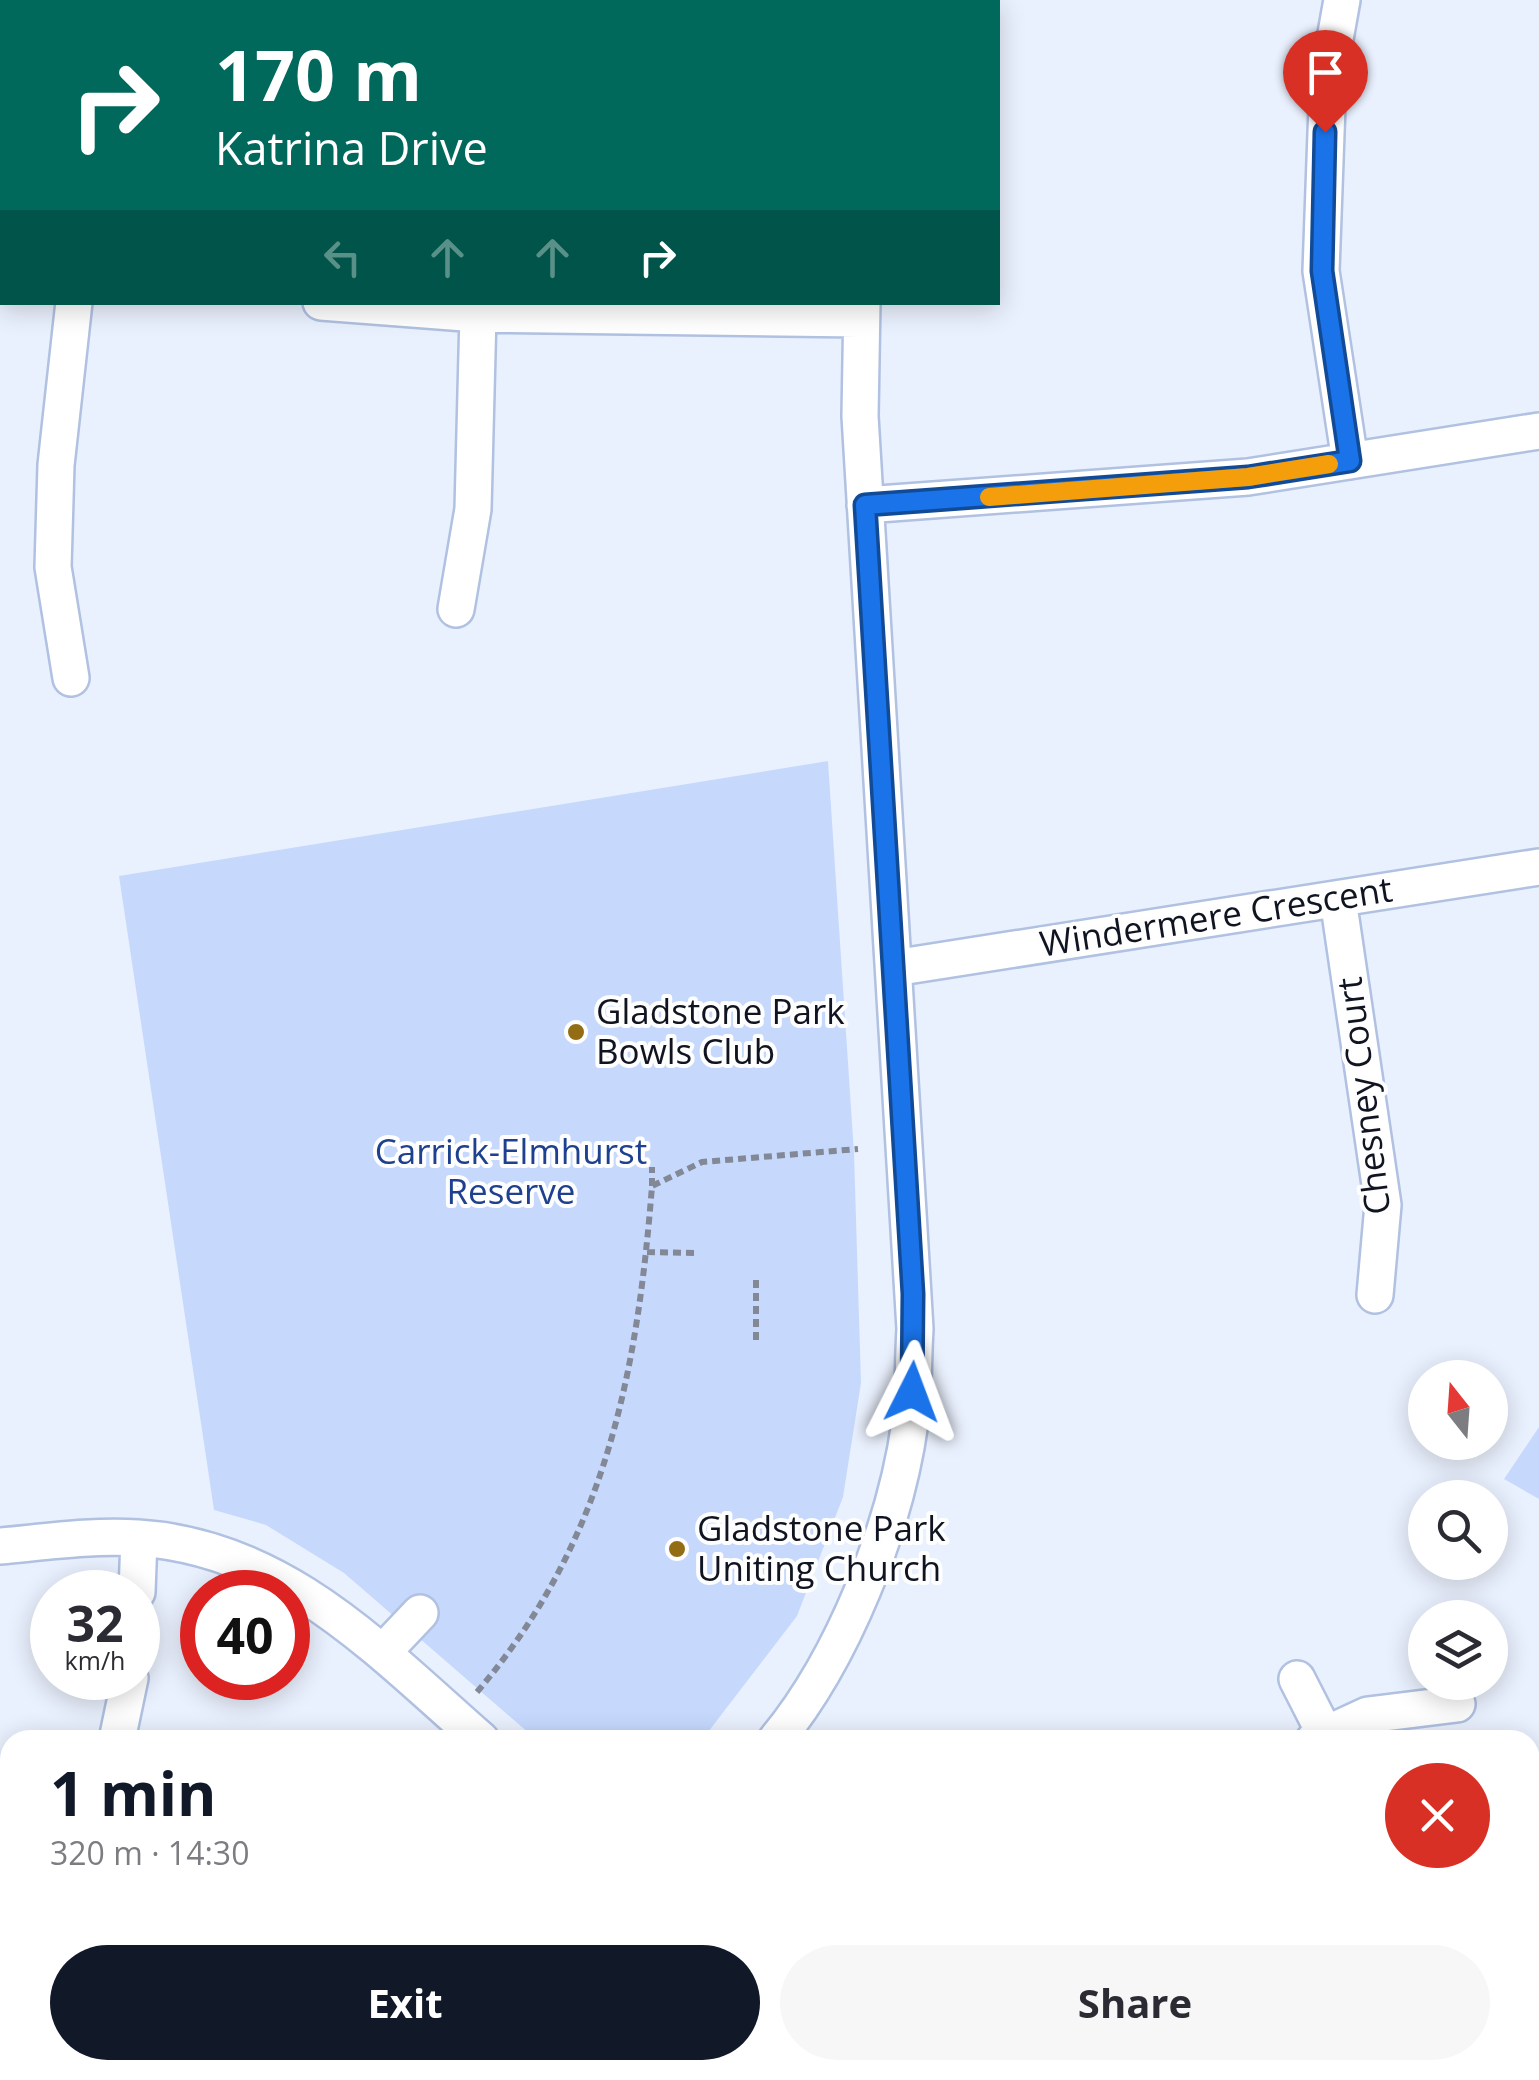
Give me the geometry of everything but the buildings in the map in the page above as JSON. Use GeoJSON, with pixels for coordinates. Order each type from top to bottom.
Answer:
{"type":"FeatureCollection","features":[{"type":"Feature","properties":{"kind":"street"},"geometry":{"type":"LineString","coordinates":[[1342,0],[1328,78],[1322,271],[1350,461]]}},
{"type":"Feature","properties":{"kind":"street"},"geometry":{"type":"LineString","coordinates":[[70,678],[53,567],[56,465],[74,305]]}},
{"type":"Feature","properties":{"kind":"street"},"geometry":{"type":"LineString","coordinates":[[376,305],[478,314],[861,311],[865,505],[914,1329],[910,1423],[874,1558],[834,1653],[793,1730]]}},
{"type":"Feature","properties":{"kind":"street"},"geometry":{"type":"LineString","coordinates":[[456,608],[473,509],[478,314]]}},
{"type":"Feature","properties":{"kind":"street"},"geometry":{"type":"LineString","coordinates":[[865,505],[1230,479],[1539,431]]}},
{"type":"Feature","properties":{"kind":"street","name":"Windermere Crescent"},"geometry":{"type":"LineString","coordinates":[[894,968],[1539,867]]}},
{"type":"Feature","properties":{"kind":"street","name":"Chesney Court"},"geometry":{"type":"LineString","coordinates":[[1338,899],[1384,1205],[1375,1294]]}},
{"type":"Feature","properties":{"kind":"street"},"geometry":{"type":"LineString","coordinates":[[138,1570],[139,1538]]}},
{"type":"Feature","properties":{"kind":"street"},"geometry":{"type":"LineString","coordinates":[[0,1546],[139,1538],[196,1548],[254,1566],[335,1612],[470,1730]]}},
{"type":"Feature","properties":{"kind":"street"},"geometry":{"type":"LineString","coordinates":[[384,1651],[420,1614]]}},
{"type":"Feature","properties":{"kind":"street"},"geometry":{"type":"LineString","coordinates":[[1297,1679],[1317,1730]]}},
{"type":"Feature","properties":{"kind":"street"},"geometry":{"type":"LineString","coordinates":[[119,1730],[125,1700]]}},
{"type":"Feature","properties":{"kind":"street"},"geometry":{"type":"LineString","coordinates":[[1332,1730],[1368,1714],[1457,1704]]}},
{"type":"Feature","properties":{"kind":"path"},"geometry":{"type":"LineString","coordinates":[[652,1186],[702,1162],[858,1149]]}},
{"type":"Feature","properties":{"kind":"path"},"geometry":{"type":"LineString","coordinates":[[477,1692],[509,1651],[552,1582],[615,1439],[632,1364],[647,1252],[652,1167]]}},
{"type":"Feature","properties":{"kind":"path"},"geometry":{"type":"LineString","coordinates":[[647,1252],[695,1253]]}},
{"type":"Feature","properties":{"kind":"path"},"geometry":{"type":"LineString","coordinates":[[756,1280],[756,1340]]}},
{"type":"Feature","properties":{"kind":"green space","name":"Carrick-Elmhurst Reserve"},"geometry":{"type":"Polygon","coordinates":[[[828,761],[854,1153],[861,1383],[843,1497],[797,1616],[710,1730],[525,1730],[344,1573],[266,1525],[214,1510],[119,876],[828,761]]]}},
{"type":"Feature","properties":{"kind":"green space"},"geometry":{"type":"Polygon","coordinates":[[[1539,1427],[1539,1499],[1504,1479],[1539,1427]]]}},
{"type":"Feature","properties":{"kind":"slow traffic"},"geometry":{"type":"LineString","coordinates":[[989,497],[1248,477],[1329,464]]}},
{"type":"Feature","properties":{"kind":"place","name":"Gladstone Park Bowls Club"},"geometry":{"type":"Point","coordinates":[576,1032]}},
{"type":"Feature","properties":{"kind":"place","name":"Gladstone Park Uniting Church"},"geometry":{"type":"Point","coordinates":[677,1549]}},
{"type":"Feature","properties":{"kind":"route"},"geometry":{"type":"LineString","coordinates":[[912,1392],[913,1294],[865,505],[1248,477],[1350,461],[1322,271],[1325,132]]}}]}
